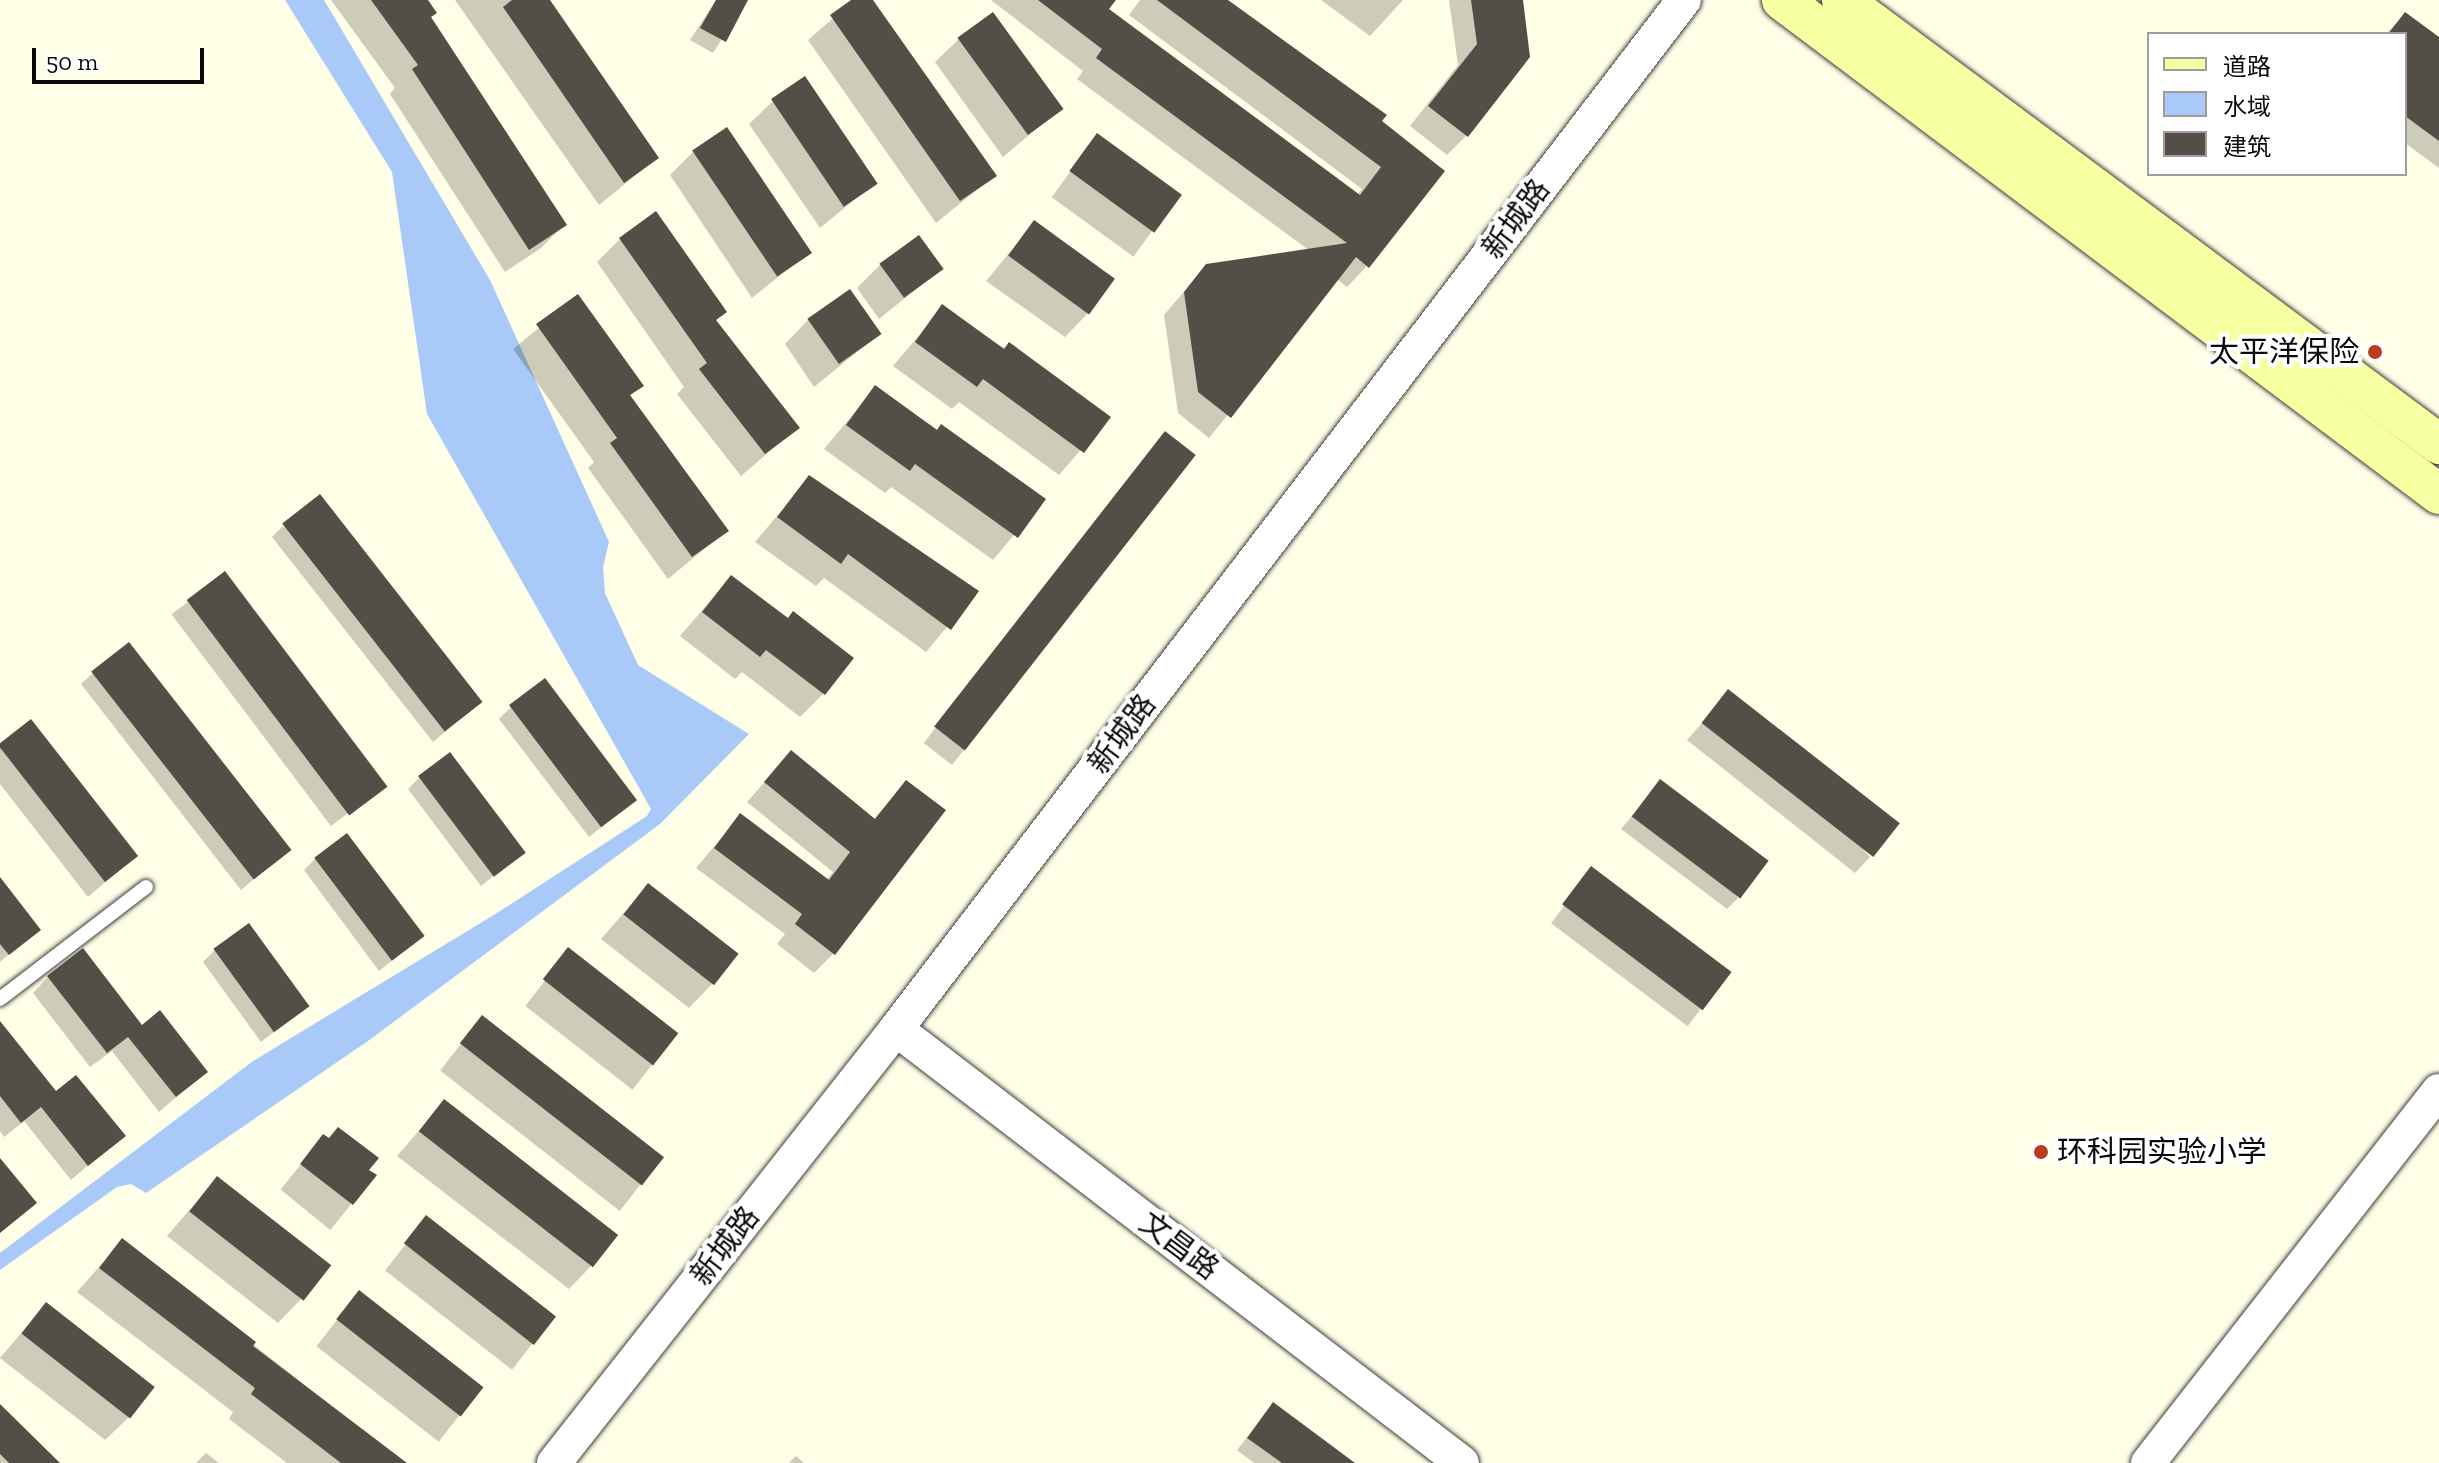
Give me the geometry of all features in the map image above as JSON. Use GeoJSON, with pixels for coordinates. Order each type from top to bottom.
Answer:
{"type":"FeatureCollection","features":[{"type":"Feature","properties":{"kind":"main road"},"geometry":{"type":"LineString","coordinates":[[1782,0],[2439,494]]}},
{"type":"Feature","properties":{"kind":"main road"},"geometry":{"type":"LineString","coordinates":[[1842,0],[2439,444]]}},
{"type":"Feature","properties":{"kind":"street","name":"新城路"},"geometry":{"type":"LineString","coordinates":[[554,1463],[896,1029],[1684,0]]}},
{"type":"Feature","properties":{"kind":"street","name":"文昌路"},"geometry":{"type":"LineString","coordinates":[[896,1029],[1462,1463]]}},
{"type":"Feature","properties":{"kind":"street"},"geometry":{"type":"LineString","coordinates":[[2148,1463],[2439,1091]]}},
{"type":"Feature","properties":{"kind":"lane"},"geometry":{"type":"LineString","coordinates":[[0,999],[146,887]]}},
{"type":"Feature","properties":{"kind":"water"},"geometry":{"type":"Polygon","coordinates":[[[285,0],[324,0],[490,280],[609,542],[603,567],[605,593],[638,665],[749,734],[660,824],[368,1041],[146,1193],[131,1184],[117,1187],[0,1270],[0,1253],[253,1061],[497,913],[647,816],[651,809],[427,414],[392,172],[285,0]]]}},
{"type":"Feature","properties":{"kind":"building"},"geometry":{"type":"Polygon","coordinates":[[[371,0],[428,0],[437,13],[431,17],[567,225],[529,250],[412,69],[418,65],[371,0]]]}},
{"type":"Feature","properties":{"kind":"building"},"geometry":{"type":"Polygon","coordinates":[[[512,0],[550,0],[659,158],[624,183],[503,7],[512,0]]]}},
{"type":"Feature","properties":{"kind":"building"},"geometry":{"type":"Polygon","coordinates":[[[716,0],[748,0],[726,42],[700,28],[716,0]]]}},
{"type":"Feature","properties":{"kind":"building"},"geometry":{"type":"Polygon","coordinates":[[[851,0],[873,0],[997,176],[960,201],[830,15],[851,0]]]}},
{"type":"Feature","properties":{"kind":"building"},"geometry":{"type":"Polygon","coordinates":[[[1038,0],[1116,0],[1109,9],[1360,195],[1381,167],[1157,0],[1228,0],[1387,115],[1382,121],[1445,171],[1369,268],[1356,257],[1231,418],[1198,392],[1184,292],[1206,264],[1347,243],[1096,58],[1102,49],[1038,0]]]}},
{"type":"Feature","properties":{"kind":"building"},"geometry":{"type":"Polygon","coordinates":[[[1471,0],[1523,0],[1530,57],[1468,137],[1428,106],[1477,44],[1471,0]]]}},
{"type":"Feature","properties":{"kind":"building"},"geometry":{"type":"Polygon","coordinates":[[[993,12],[1064,109],[1028,135],[957,38],[993,12]]]}},
{"type":"Feature","properties":{"kind":"building"},"geometry":{"type":"Polygon","coordinates":[[[2405,12],[2439,37],[2439,141],[2407,117],[2407,32],[2390,32],[2405,12]]]}},
{"type":"Feature","properties":{"kind":"building"},"geometry":{"type":"Polygon","coordinates":[[[805,76],[878,184],[844,207],[771,99],[805,76]]]}},
{"type":"Feature","properties":{"kind":"building"},"geometry":{"type":"Polygon","coordinates":[[[727,127],[812,253],[777,276],[692,150],[727,127]]]}},
{"type":"Feature","properties":{"kind":"building"},"geometry":{"type":"Polygon","coordinates":[[[1097,133],[1182,195],[1154,233],[1069,171],[1097,133]]]}},
{"type":"Feature","properties":{"kind":"building"},"geometry":{"type":"Polygon","coordinates":[[[656,211],[727,312],[716,320],[800,428],[765,454],[699,369],[707,363],[619,238],[656,211]]]}},
{"type":"Feature","properties":{"kind":"building"},"geometry":{"type":"Polygon","coordinates":[[[1034,220],[1115,279],[1089,314],[1008,256],[1034,220]]]}},
{"type":"Feature","properties":{"kind":"building"},"geometry":{"type":"Polygon","coordinates":[[[919,235],[944,269],[904,298],[879,264],[919,235]]]}},
{"type":"Feature","properties":{"kind":"building"},"geometry":{"type":"Polygon","coordinates":[[[850,289],[882,334],[839,364],[807,319],[850,289]]]}},
{"type":"Feature","properties":{"kind":"building"},"geometry":{"type":"Polygon","coordinates":[[[578,294],[644,386],[630,395],[729,531],[692,557],[610,443],[617,438],[536,324],[578,294]]]}},
{"type":"Feature","properties":{"kind":"building"},"geometry":{"type":"Polygon","coordinates":[[[942,304],[1004,349],[1009,342],[1111,417],[1084,453],[983,379],[977,387],[915,342],[942,304]]]}},
{"type":"Feature","properties":{"kind":"building"},"geometry":{"type":"Polygon","coordinates":[[[875,385],[937,430],[941,424],[1046,499],[1018,538],[915,464],[910,471],[846,425],[875,385]]]}},
{"type":"Feature","properties":{"kind":"building"},"geometry":{"type":"Polygon","coordinates":[[[1165,431],[1196,455],[965,751],[934,727],[1165,431]]]}},
{"type":"Feature","properties":{"kind":"building"},"geometry":{"type":"Polygon","coordinates":[[[809,475],[979,591],[951,630],[848,554],[841,564],[777,517],[809,475]]]}},
{"type":"Feature","properties":{"kind":"building"},"geometry":{"type":"Polygon","coordinates":[[[320,494],[483,702],[445,732],[282,524],[320,494]]]}},
{"type":"Feature","properties":{"kind":"building"},"geometry":{"type":"Polygon","coordinates":[[[225,571],[387,787],[349,816],[187,600],[225,571]]]}},
{"type":"Feature","properties":{"kind":"building"},"geometry":{"type":"Polygon","coordinates":[[[731,575],[788,618],[793,611],[854,658],[825,695],[766,650],[760,657],[702,612],[731,575]]]}},
{"type":"Feature","properties":{"kind":"building"},"geometry":{"type":"Polygon","coordinates":[[[129,642],[292,850],[254,880],[91,672],[129,642]]]}},
{"type":"Feature","properties":{"kind":"building"},"geometry":{"type":"Polygon","coordinates":[[[545,678],[637,800],[601,827],[509,705],[545,678]]]}},
{"type":"Feature","properties":{"kind":"building"},"geometry":{"type":"Polygon","coordinates":[[[1728,689],[1900,823],[1873,857],[1702,723],[1728,689]]]}},
{"type":"Feature","properties":{"kind":"building"},"geometry":{"type":"Polygon","coordinates":[[[31,719],[138,856],[105,882],[0,748],[0,743],[31,719]]]}},
{"type":"Feature","properties":{"kind":"building"},"geometry":{"type":"Polygon","coordinates":[[[791,750],[875,819],[906,780],[946,810],[835,955],[795,924],[802,914],[714,848],[740,813],[829,880],[850,852],[764,782],[791,750]]]}},
{"type":"Feature","properties":{"kind":"building"},"geometry":{"type":"Polygon","coordinates":[[[450,752],[526,853],[494,877],[418,776],[450,752]]]}},
{"type":"Feature","properties":{"kind":"building"},"geometry":{"type":"Polygon","coordinates":[[[1660,779],[1769,861],[1740,898],[1632,817],[1660,779]]]}},
{"type":"Feature","properties":{"kind":"building"},"geometry":{"type":"Polygon","coordinates":[[[347,833],[425,936],[392,961],[314,858],[347,833]]]}},
{"type":"Feature","properties":{"kind":"building"},"geometry":{"type":"Polygon","coordinates":[[[1591,866],[1732,972],[1703,1010],[1562,904],[1591,866]]]}},
{"type":"Feature","properties":{"kind":"building"},"geometry":{"type":"Polygon","coordinates":[[[0,877],[41,930],[9,955],[0,944],[0,877]]]}},
{"type":"Feature","properties":{"kind":"building"},"geometry":{"type":"Polygon","coordinates":[[[648,883],[739,954],[714,985],[623,915],[648,883]]]}},
{"type":"Feature","properties":{"kind":"building"},"geometry":{"type":"Polygon","coordinates":[[[249,923],[310,1006],[274,1032],[213,949],[249,923]]]}},
{"type":"Feature","properties":{"kind":"building"},"geometry":{"type":"Polygon","coordinates":[[[568,947],[678,1033],[653,1066],[543,979],[568,947]]]}},
{"type":"Feature","properties":{"kind":"building"},"geometry":{"type":"Polygon","coordinates":[[[83,948],[142,1025],[160,1010],[208,1072],[176,1097],[128,1037],[107,1053],[47,976],[83,948]]]}},
{"type":"Feature","properties":{"kind":"building"},"geometry":{"type":"Polygon","coordinates":[[[482,1015],[664,1157],[642,1186],[460,1043],[482,1015]]]}},
{"type":"Feature","properties":{"kind":"building"},"geometry":{"type":"Polygon","coordinates":[[[0,1021],[56,1091],[76,1075],[126,1136],[88,1166],[41,1107],[21,1123],[0,1096],[0,1021]]]}},
{"type":"Feature","properties":{"kind":"building"},"geometry":{"type":"Polygon","coordinates":[[[444,1099],[618,1235],[593,1267],[419,1131],[444,1099]]]}},
{"type":"Feature","properties":{"kind":"building"},"geometry":{"type":"Polygon","coordinates":[[[338,1127],[379,1158],[369,1170],[377,1175],[353,1205],[300,1164],[323,1134],[329,1138],[338,1127]]]}},
{"type":"Feature","properties":{"kind":"building"},"geometry":{"type":"Polygon","coordinates":[[[0,1158],[37,1203],[0,1233],[0,1158]]]}},
{"type":"Feature","properties":{"kind":"building"},"geometry":{"type":"Polygon","coordinates":[[[217,1176],[331,1265],[304,1301],[189,1211],[217,1176]]]}},
{"type":"Feature","properties":{"kind":"building"},"geometry":{"type":"Polygon","coordinates":[[[426,1215],[556,1317],[534,1345],[404,1243],[426,1215]]]}},
{"type":"Feature","properties":{"kind":"building"},"geometry":{"type":"Polygon","coordinates":[[[122,1238],[256,1342],[253,1346],[407,1463],[341,1463],[251,1394],[255,1388],[99,1268],[122,1238]]]}},
{"type":"Feature","properties":{"kind":"building"},"geometry":{"type":"Polygon","coordinates":[[[359,1290],[484,1387],[461,1416],[336,1319],[359,1290]]]}},
{"type":"Feature","properties":{"kind":"building"},"geometry":{"type":"Polygon","coordinates":[[[46,1302],[155,1387],[130,1418],[21,1334],[46,1302]]]}},
{"type":"Feature","properties":{"kind":"building"},"geometry":{"type":"Polygon","coordinates":[[[1273,1402],[1355,1463],[1282,1463],[1247,1438],[1273,1402]]]}},
{"type":"Feature","properties":{"kind":"building"},"geometry":{"type":"Polygon","coordinates":[[[0,1404],[60,1463],[9,1463],[0,1454],[0,1404]]]}},
{"type":"Feature","properties":{"kind":"place","name":"太平洋保险"},"geometry":{"type":"Point","coordinates":[2375,352]}},
{"type":"Feature","properties":{"kind":"place","name":"环科园实验小学"},"geometry":{"type":"Point","coordinates":[2041,1152]}}]}
